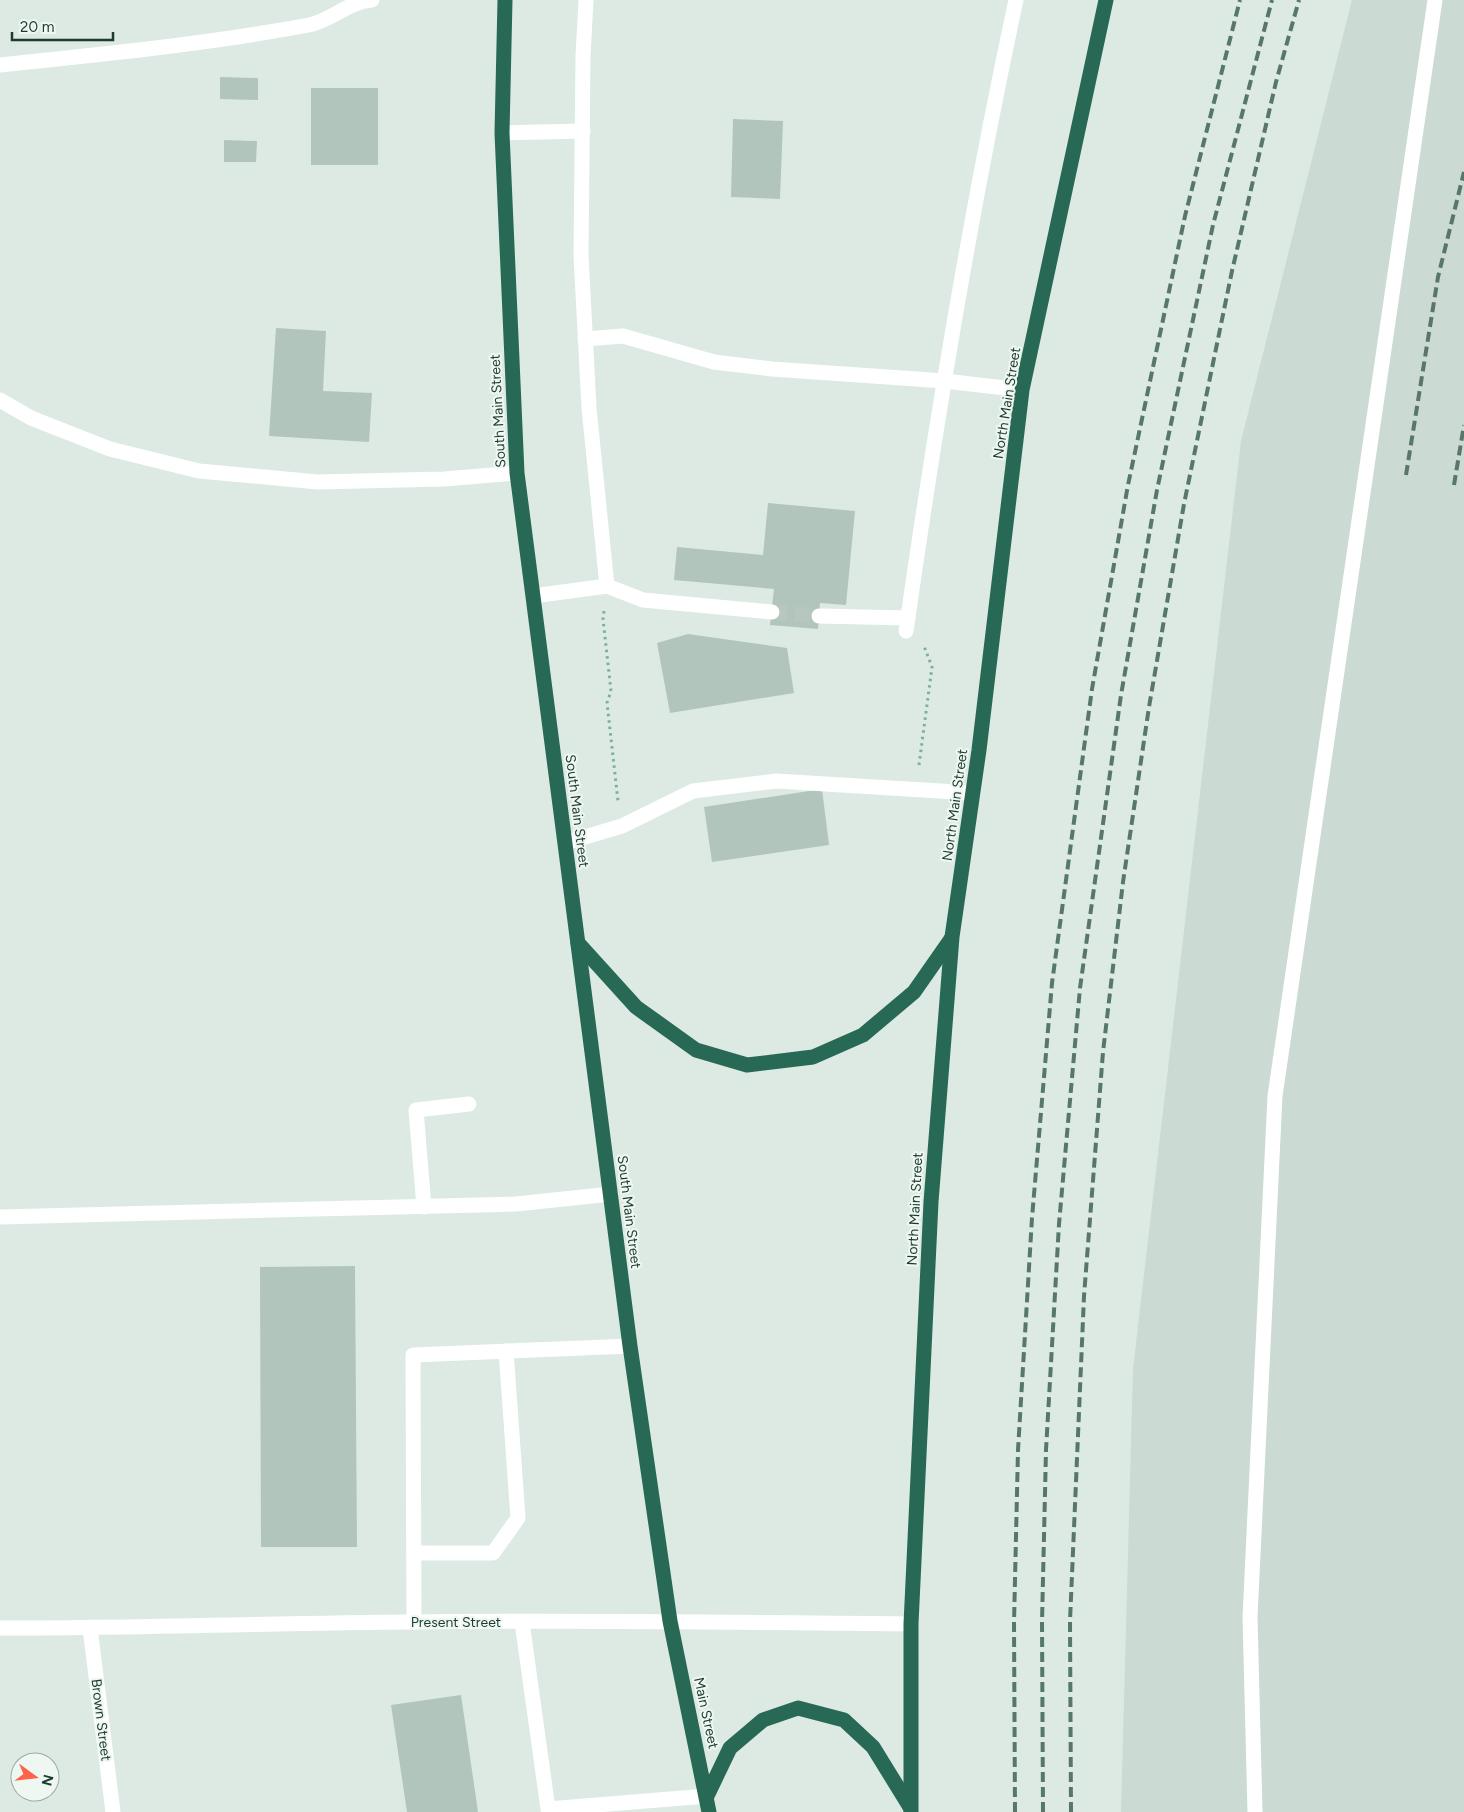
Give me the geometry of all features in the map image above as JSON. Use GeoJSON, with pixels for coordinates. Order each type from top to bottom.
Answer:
{"type":"FeatureCollection","features":[{"type":"Feature","properties":{"kind":"highway","name":"South Main Street"},"geometry":{"type":"LineString","coordinates":[[505,0],[502,133],[516,473],[630,1346],[670,1621]]}},
{"type":"Feature","properties":{"kind":"highway","name":"North Main Street"},"geometry":{"type":"LineString","coordinates":[[911,1624],[931,1202],[952,937],[973,793],[1022,390],[1106,0]]}},
{"type":"Feature","properties":{"kind":"highway"},"geometry":{"type":"LineString","coordinates":[[578,943],[636,1007],[696,1050],[747,1065],[813,1057],[863,1035],[914,992],[952,937]]}},
{"type":"Feature","properties":{"kind":"highway","name":"Main Street"},"geometry":{"type":"LineString","coordinates":[[670,1621],[709,1812]]}},
{"type":"Feature","properties":{"kind":"highway"},"geometry":{"type":"LineString","coordinates":[[910,1810],[911,1624]]}},
{"type":"Feature","properties":{"kind":"highway"},"geometry":{"type":"LineString","coordinates":[[707,1796],[730,1748],[763,1720],[798,1708],[844,1720],[873,1747],[910,1810]]}},
{"type":"Feature","properties":{"kind":"street"},"geometry":{"type":"LineString","coordinates":[[0,65],[193,44],[312,25],[360,1],[372,0]]}},
{"type":"Feature","properties":{"kind":"street"},"geometry":{"type":"LineString","coordinates":[[586,0],[583,56],[581,255],[589,408],[607,586]]}},
{"type":"Feature","properties":{"kind":"street"},"geometry":{"type":"LineString","coordinates":[[819,616],[907,624],[944,381],[991,115],[1016,0]]}},
{"type":"Feature","properties":{"kind":"street"},"geometry":{"type":"LineString","coordinates":[[1256,1812],[1250,1616],[1274,1096],[1435,0]]}},
{"type":"Feature","properties":{"kind":"street"},"geometry":{"type":"LineString","coordinates":[[502,133],[582,131]]}},
{"type":"Feature","properties":{"kind":"street"},"geometry":{"type":"LineString","coordinates":[[585,339],[622,336],[714,362],[753,367],[944,381],[1022,390]]}},
{"type":"Feature","properties":{"kind":"street"},"geometry":{"type":"LineString","coordinates":[[0,400],[31,418],[110,449],[199,471],[318,482],[444,479],[516,473]]}},
{"type":"Feature","properties":{"kind":"street"},"geometry":{"type":"LineString","coordinates":[[533,596],[607,586],[643,600],[772,612]]}},
{"type":"Feature","properties":{"kind":"street"},"geometry":{"type":"LineString","coordinates":[[565,843],[622,826],[693,791],[776,781],[973,793]]}},
{"type":"Feature","properties":{"kind":"street"},"geometry":{"type":"LineString","coordinates":[[424,1206],[416,1110],[469,1104]]}},
{"type":"Feature","properties":{"kind":"street"},"geometry":{"type":"LineString","coordinates":[[0,1217],[516,1204],[611,1194]]}},
{"type":"Feature","properties":{"kind":"street"},"geometry":{"type":"LineString","coordinates":[[414,1622],[413,1355],[630,1346]]}},
{"type":"Feature","properties":{"kind":"street"},"geometry":{"type":"LineString","coordinates":[[414,1553],[493,1553],[518,1518],[506,1351]]}},
{"type":"Feature","properties":{"kind":"street","name":"Present Street"},"geometry":{"type":"LineString","coordinates":[[0,1628],[414,1622],[670,1621],[911,1624]]}},
{"type":"Feature","properties":{"kind":"street"},"geometry":{"type":"LineString","coordinates":[[522,1622],[548,1809],[707,1796]]}},
{"type":"Feature","properties":{"kind":"street","name":"Brown Street"},"geometry":{"type":"LineString","coordinates":[[90,1628],[113,1812]]}},
{"type":"Feature","properties":{"kind":"path"},"geometry":{"type":"LineString","coordinates":[[607,586],[603,619],[611,691],[606,703],[622,826]]}},
{"type":"Feature","properties":{"kind":"path"},"geometry":{"type":"LineString","coordinates":[[907,624],[924,646],[932,666],[916,789]]}},
{"type":"Feature","properties":{"kind":"shaded area"},"geometry":{"type":"Polygon","coordinates":[[[1352,0],[1464,0],[1464,1812],[1121,1812],[1133,1369],[1241,441],[1352,0]]]}},
{"type":"Feature","properties":{"kind":"building"},"geometry":{"type":"Polygon","coordinates":[[[220,77],[258,78],[258,100],[220,99],[220,77]]]}},
{"type":"Feature","properties":{"kind":"building"},"geometry":{"type":"Polygon","coordinates":[[[311,88],[378,88],[378,165],[311,165],[311,88]]]}},
{"type":"Feature","properties":{"kind":"building"},"geometry":{"type":"Polygon","coordinates":[[[733,119],[783,121],[780,199],[731,197],[733,119]]]}},
{"type":"Feature","properties":{"kind":"building"},"geometry":{"type":"Polygon","coordinates":[[[224,140],[257,141],[256,162],[224,162],[224,140]]]}},
{"type":"Feature","properties":{"kind":"building"},"geometry":{"type":"Polygon","coordinates":[[[276,328],[326,331],[323,391],[372,393],[369,442],[269,436],[276,328]]]}},
{"type":"Feature","properties":{"kind":"building"},"geometry":{"type":"Polygon","coordinates":[[[768,503],[855,511],[846,605],[820,603],[818,629],[770,625],[774,589],[674,580],[677,547],[763,555],[768,503]]]}},
{"type":"Feature","properties":{"kind":"building"},"geometry":{"type":"Polygon","coordinates":[[[688,634],[787,648],[794,693],[670,713],[657,643],[688,634]]]}},
{"type":"Feature","properties":{"kind":"building"},"geometry":{"type":"Polygon","coordinates":[[[822,789],[829,845],[712,862],[704,807],[822,789]]]}},
{"type":"Feature","properties":{"kind":"building"},"geometry":{"type":"Polygon","coordinates":[[[355,1266],[357,1547],[261,1547],[260,1267],[355,1266]]]}},
{"type":"Feature","properties":{"kind":"building"},"geometry":{"type":"Polygon","coordinates":[[[461,1695],[478,1812],[407,1812],[391,1705],[461,1695]]]}},
{"type":"Feature","properties":{"kind":"tunnel"},"geometry":{"type":"LineString","coordinates":[[772,612],[819,616]]}},
{"type":"Feature","properties":{"kind":"railway"},"geometry":{"type":"LineString","coordinates":[[1015,1812],[1014,1623],[1018,1450],[1032,1218],[1052,983],[1092,689],[1128,485],[1185,216],[1240,0]]}},
{"type":"Feature","properties":{"kind":"railway"},"geometry":{"type":"LineString","coordinates":[[1043,1812],[1042,1622],[1046,1450],[1059,1224],[1080,988],[1121,695],[1157,490],[1213,225],[1272,0]]}},
{"type":"Feature","properties":{"kind":"railway"},"geometry":{"type":"LineString","coordinates":[[1071,1812],[1070,1621],[1084,1296],[1103,1052],[1123,882],[1149,707],[1184,504],[1232,271],[1276,82],[1299,0]]}},
{"type":"Feature","properties":{"kind":"railway"},"geometry":{"type":"LineString","coordinates":[[1406,475],[1438,277],[1464,172]]}},
{"type":"Feature","properties":{"kind":"railway"},"geometry":{"type":"LineString","coordinates":[[1454,485],[1464,425]]}}]}
